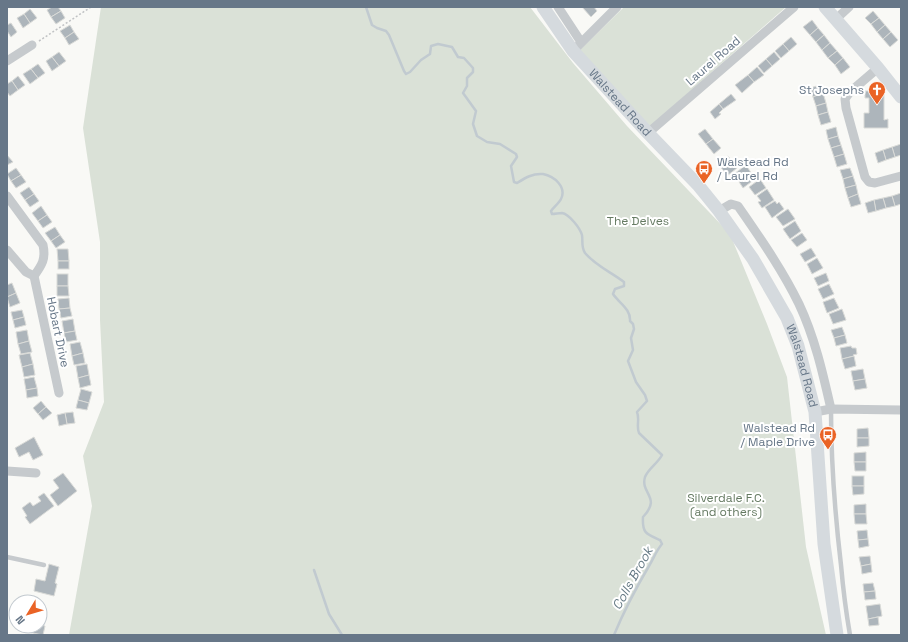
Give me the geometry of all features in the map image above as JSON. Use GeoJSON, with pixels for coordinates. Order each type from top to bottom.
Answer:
{"type":"FeatureCollection","features":[{"type":"Feature","properties":{"kind":"street","name":"Walstead Road"},"geometry":{"type":"LineString","coordinates":[[543,7],[577,46],[648,134],[698,185],[719,211],[754,259],[788,318],[798,346],[815,412],[824,544],[837,635]]}},
{"type":"Feature","properties":{"kind":"street"},"geometry":{"type":"LineString","coordinates":[[558,7],[577,46],[617,7]]}},
{"type":"Feature","properties":{"kind":"street","name":"Laurel Road"},"geometry":{"type":"LineString","coordinates":[[648,134],[794,7]]}},
{"type":"Feature","properties":{"kind":"street"},"geometry":{"type":"LineString","coordinates":[[825,7],[901,97]]}},
{"type":"Feature","properties":{"kind":"street"},"geometry":{"type":"LineString","coordinates":[[836,19],[850,7]]}},
{"type":"Feature","properties":{"kind":"street"},"geometry":{"type":"LineString","coordinates":[[7,61],[32,45]]}},
{"type":"Feature","properties":{"kind":"street"},"geometry":{"type":"LineString","coordinates":[[878,68],[850,92],[845,100],[846,108],[866,177],[869,182],[901,176]]}},
{"type":"Feature","properties":{"kind":"street"},"geometry":{"type":"LineString","coordinates":[[7,196],[43,245],[45,254],[42,265],[34,276],[26,272],[7,250]]}},
{"type":"Feature","properties":{"kind":"street","name":"Walstead Road"},"geometry":{"type":"LineString","coordinates":[[719,211],[731,204],[738,206],[788,281],[800,306],[811,335],[831,409]]}},
{"type":"Feature","properties":{"kind":"street","name":"Hobart Drive"},"geometry":{"type":"LineString","coordinates":[[34,276],[59,393]]}},
{"type":"Feature","properties":{"kind":"street"},"geometry":{"type":"LineString","coordinates":[[815,412],[831,409],[901,410]]}},
{"type":"Feature","properties":{"kind":"street"},"geometry":{"type":"LineString","coordinates":[[7,471],[36,474]]}},
{"type":"Feature","properties":{"kind":"lane"},"geometry":{"type":"LineString","coordinates":[[831,409],[831,435],[838,535],[850,635]]}},
{"type":"Feature","properties":{"kind":"lane"},"geometry":{"type":"LineString","coordinates":[[7,557],[44,565]]}},
{"type":"Feature","properties":{"kind":"path"},"geometry":{"type":"LineString","coordinates":[[32,45],[91,7]]}},
{"type":"Feature","properties":{"kind":"green space"},"geometry":{"type":"Polygon","coordinates":[[[101,7],[530,7],[573,63],[627,126],[730,234],[787,377],[806,547],[826,635],[69,635],[92,506],[83,456],[104,402],[100,320],[100,242],[83,128],[101,7]]]}},
{"type":"Feature","properties":{"kind":"green space"},"geometry":{"type":"Polygon","coordinates":[[[624,7],[786,7],[647,129],[578,52],[624,7]]]}},
{"type":"Feature","properties":{"kind":"building"},"geometry":{"type":"Polygon","coordinates":[[[52,7],[58,7],[61,11],[51,17],[47,10],[52,7]]]}},
{"type":"Feature","properties":{"kind":"building"},"geometry":{"type":"Polygon","coordinates":[[[582,7],[594,7],[597,11],[591,17],[582,7]]]}},
{"type":"Feature","properties":{"kind":"building"},"geometry":{"type":"Polygon","coordinates":[[[30,9],[37,18],[30,23],[24,14],[30,9]]]}},
{"type":"Feature","properties":{"kind":"building"},"geometry":{"type":"Polygon","coordinates":[[[61,11],[65,18],[56,24],[51,17],[61,11]]]}},
{"type":"Feature","properties":{"kind":"building"},"geometry":{"type":"Polygon","coordinates":[[[873,11],[879,18],[871,24],[865,18],[873,11]]]}},
{"type":"Feature","properties":{"kind":"building"},"geometry":{"type":"Polygon","coordinates":[[[24,14],[30,23],[23,28],[17,18],[24,14]]]}},
{"type":"Feature","properties":{"kind":"building"},"geometry":{"type":"Polygon","coordinates":[[[879,18],[885,25],[877,32],[871,24],[879,18]]]}},
{"type":"Feature","properties":{"kind":"building"},"geometry":{"type":"Polygon","coordinates":[[[812,20],[818,28],[810,35],[803,27],[812,20]]]}},
{"type":"Feature","properties":{"kind":"building"},"geometry":{"type":"Polygon","coordinates":[[[11,23],[17,32],[11,37],[7,31],[7,25],[11,23]]]}},
{"type":"Feature","properties":{"kind":"building"},"geometry":{"type":"Polygon","coordinates":[[[70,25],[74,32],[65,38],[60,31],[70,25]]]}},
{"type":"Feature","properties":{"kind":"building"},"geometry":{"type":"Polygon","coordinates":[[[885,25],[891,32],[883,39],[877,32],[885,25]]]}},
{"type":"Feature","properties":{"kind":"building"},"geometry":{"type":"Polygon","coordinates":[[[818,28],[824,35],[816,42],[810,35],[818,28]]]}},
{"type":"Feature","properties":{"kind":"building"},"geometry":{"type":"Polygon","coordinates":[[[74,32],[79,39],[69,45],[65,38],[74,32]]]}},
{"type":"Feature","properties":{"kind":"building"},"geometry":{"type":"Polygon","coordinates":[[[891,32],[898,40],[890,47],[883,39],[891,32]]]}},
{"type":"Feature","properties":{"kind":"building"},"geometry":{"type":"Polygon","coordinates":[[[824,35],[830,43],[822,50],[816,42],[824,35]]]}},
{"type":"Feature","properties":{"kind":"building"},"geometry":{"type":"Polygon","coordinates":[[[791,37],[797,44],[789,51],[783,44],[791,37]]]}},
{"type":"Feature","properties":{"kind":"building"},"geometry":{"type":"Polygon","coordinates":[[[830,43],[837,51],[828,58],[822,50],[830,43]]]}},
{"type":"Feature","properties":{"kind":"building"},"geometry":{"type":"Polygon","coordinates":[[[783,44],[789,51],[781,58],[775,51],[783,44]]]}},
{"type":"Feature","properties":{"kind":"building"},"geometry":{"type":"Polygon","coordinates":[[[837,51],[843,58],[835,65],[828,58],[837,51]]]}},
{"type":"Feature","properties":{"kind":"building"},"geometry":{"type":"Polygon","coordinates":[[[59,52],[66,61],[59,66],[52,57],[59,52]]]}},
{"type":"Feature","properties":{"kind":"building"},"geometry":{"type":"Polygon","coordinates":[[[774,52],[780,59],[772,66],[766,59],[774,52]]]}},
{"type":"Feature","properties":{"kind":"building"},"geometry":{"type":"Polygon","coordinates":[[[52,57],[59,66],[52,71],[46,61],[52,57]]]}},
{"type":"Feature","properties":{"kind":"building"},"geometry":{"type":"Polygon","coordinates":[[[843,58],[850,67],[841,74],[835,65],[843,58]]]}},
{"type":"Feature","properties":{"kind":"building"},"geometry":{"type":"Polygon","coordinates":[[[766,59],[772,66],[764,73],[758,66],[766,59]]]}},
{"type":"Feature","properties":{"kind":"building"},"geometry":{"type":"Polygon","coordinates":[[[38,64],[45,73],[38,78],[31,69],[38,64]]]}},
{"type":"Feature","properties":{"kind":"building"},"geometry":{"type":"Polygon","coordinates":[[[757,67],[764,75],[754,82],[748,75],[757,67]]]}},
{"type":"Feature","properties":{"kind":"building"},"geometry":{"type":"Polygon","coordinates":[[[31,69],[38,78],[30,84],[23,74],[31,69]]]}},
{"type":"Feature","properties":{"kind":"building"},"geometry":{"type":"Polygon","coordinates":[[[748,75],[754,82],[742,93],[735,85],[748,75]]]}},
{"type":"Feature","properties":{"kind":"building"},"geometry":{"type":"Polygon","coordinates":[[[18,76],[25,85],[18,90],[12,81],[18,76]]]}},
{"type":"Feature","properties":{"kind":"building"},"geometry":{"type":"Polygon","coordinates":[[[12,81],[18,90],[10,96],[7,92],[7,84],[12,81]]]}},
{"type":"Feature","properties":{"kind":"building"},"geometry":{"type":"Polygon","coordinates":[[[820,85],[823,93],[813,97],[810,88],[820,85]]]}},
{"type":"Feature","properties":{"kind":"building","name":"St Josephs"},"geometry":{"type":"Polygon","coordinates":[[[865,91],[879,91],[879,94],[884,94],[884,120],[888,119],[888,128],[864,128],[864,113],[869,113],[869,98],[865,98],[865,91]]]}},
{"type":"Feature","properties":{"kind":"building"},"geometry":{"type":"Polygon","coordinates":[[[823,93],[826,103],[816,106],[813,97],[823,93]]]}},
{"type":"Feature","properties":{"kind":"building"},"geometry":{"type":"Polygon","coordinates":[[[731,94],[736,100],[723,109],[719,104],[731,94]]]}},
{"type":"Feature","properties":{"kind":"building"},"geometry":{"type":"Polygon","coordinates":[[[826,103],[828,112],[818,115],[816,106],[826,103]]]}},
{"type":"Feature","properties":{"kind":"building"},"geometry":{"type":"Polygon","coordinates":[[[719,104],[723,109],[719,113],[721,114],[715,119],[710,112],[719,104]]]}},
{"type":"Feature","properties":{"kind":"building"},"geometry":{"type":"Polygon","coordinates":[[[828,112],[831,122],[821,125],[818,115],[828,112]]]}},
{"type":"Feature","properties":{"kind":"building"},"geometry":{"type":"Polygon","coordinates":[[[836,127],[838,136],[828,139],[826,130],[836,127]]]}},
{"type":"Feature","properties":{"kind":"building"},"geometry":{"type":"Polygon","coordinates":[[[705,129],[713,139],[706,144],[698,134],[705,129]]]}},
{"type":"Feature","properties":{"kind":"building"},"geometry":{"type":"Polygon","coordinates":[[[838,136],[841,145],[831,148],[828,139],[838,136]]]}},
{"type":"Feature","properties":{"kind":"building"},"geometry":{"type":"Polygon","coordinates":[[[713,139],[721,148],[714,154],[706,144],[713,139]]]}},
{"type":"Feature","properties":{"kind":"building"},"geometry":{"type":"Polygon","coordinates":[[[901,144],[901,155],[895,157],[892,147],[901,144]]]}},
{"type":"Feature","properties":{"kind":"building"},"geometry":{"type":"Polygon","coordinates":[[[841,145],[844,154],[834,157],[831,148],[841,145]]]}},
{"type":"Feature","properties":{"kind":"building"},"geometry":{"type":"Polygon","coordinates":[[[892,147],[895,157],[886,160],[883,150],[892,147]]]}},
{"type":"Feature","properties":{"kind":"building"},"geometry":{"type":"Polygon","coordinates":[[[883,150],[886,160],[878,163],[875,153],[883,150]]]}},
{"type":"Feature","properties":{"kind":"building"},"geometry":{"type":"Polygon","coordinates":[[[844,154],[847,164],[837,167],[834,157],[844,154]]]}},
{"type":"Feature","properties":{"kind":"building"},"geometry":{"type":"Polygon","coordinates":[[[7,155],[13,162],[7,165],[7,155]]]}},
{"type":"Feature","properties":{"kind":"building"},"geometry":{"type":"Polygon","coordinates":[[[728,156],[737,168],[727,176],[718,163],[728,156]]]}},
{"type":"Feature","properties":{"kind":"building"},"geometry":{"type":"Polygon","coordinates":[[[746,165],[755,179],[743,188],[734,174],[746,165]]]}},
{"type":"Feature","properties":{"kind":"building"},"geometry":{"type":"Polygon","coordinates":[[[16,168],[21,175],[11,181],[7,174],[16,168]]]}},
{"type":"Feature","properties":{"kind":"building"},"geometry":{"type":"Polygon","coordinates":[[[850,168],[853,176],[843,179],[840,170],[850,168]]]}},
{"type":"Feature","properties":{"kind":"building"},"geometry":{"type":"Polygon","coordinates":[[[21,175],[26,182],[16,188],[11,181],[21,175]]]}},
{"type":"Feature","properties":{"kind":"building"},"geometry":{"type":"Polygon","coordinates":[[[853,176],[856,185],[845,188],[843,179],[853,176]]]}},
{"type":"Feature","properties":{"kind":"building"},"geometry":{"type":"Polygon","coordinates":[[[760,179],[766,188],[755,195],[749,187],[760,179]]]}},
{"type":"Feature","properties":{"kind":"building"},"geometry":{"type":"Polygon","coordinates":[[[856,185],[858,194],[848,198],[845,188],[856,185]]]}},
{"type":"Feature","properties":{"kind":"building"},"geometry":{"type":"Polygon","coordinates":[[[29,187],[34,194],[25,200],[20,193],[29,187]]]}},
{"type":"Feature","properties":{"kind":"building"},"geometry":{"type":"Polygon","coordinates":[[[767,189],[774,200],[762,208],[758,202],[761,201],[757,196],[767,189]]]}},
{"type":"Feature","properties":{"kind":"building"},"geometry":{"type":"Polygon","coordinates":[[[901,193],[901,204],[895,206],[892,196],[901,193]]]}},
{"type":"Feature","properties":{"kind":"building"},"geometry":{"type":"Polygon","coordinates":[[[34,194],[39,201],[30,207],[25,200],[34,194]]]}},
{"type":"Feature","properties":{"kind":"building"},"geometry":{"type":"Polygon","coordinates":[[[858,194],[861,204],[851,207],[848,198],[858,194]]]}},
{"type":"Feature","properties":{"kind":"building"},"geometry":{"type":"Polygon","coordinates":[[[892,196],[895,206],[886,208],[883,198],[892,196]]]}},
{"type":"Feature","properties":{"kind":"building"},"geometry":{"type":"Polygon","coordinates":[[[883,198],[886,208],[876,211],[874,200],[883,198]]]}},
{"type":"Feature","properties":{"kind":"building"},"geometry":{"type":"Polygon","coordinates":[[[874,200],[876,211],[868,213],[865,203],[874,200]]]}},
{"type":"Feature","properties":{"kind":"building"},"geometry":{"type":"Polygon","coordinates":[[[775,201],[777,204],[779,202],[784,209],[772,218],[765,207],[775,201]]]}},
{"type":"Feature","properties":{"kind":"building"},"geometry":{"type":"Polygon","coordinates":[[[41,206],[47,215],[38,221],[32,213],[41,206]]]}},
{"type":"Feature","properties":{"kind":"building"},"geometry":{"type":"Polygon","coordinates":[[[788,209],[795,219],[783,226],[776,217],[788,209]]]}},
{"type":"Feature","properties":{"kind":"building"},"geometry":{"type":"Polygon","coordinates":[[[47,215],[52,222],[43,228],[38,221],[47,215]]]}},
{"type":"Feature","properties":{"kind":"building"},"geometry":{"type":"Polygon","coordinates":[[[795,221],[801,231],[790,239],[783,229],[795,221]]]}},
{"type":"Feature","properties":{"kind":"building"},"geometry":{"type":"Polygon","coordinates":[[[55,227],[60,235],[51,241],[45,233],[55,227]]]}},
{"type":"Feature","properties":{"kind":"building"},"geometry":{"type":"Polygon","coordinates":[[[802,233],[807,240],[797,247],[791,240],[802,233]]]}},
{"type":"Feature","properties":{"kind":"building"},"geometry":{"type":"Polygon","coordinates":[[[60,235],[65,242],[56,248],[51,241],[60,235]]]}},
{"type":"Feature","properties":{"kind":"building"},"geometry":{"type":"Polygon","coordinates":[[[811,248],[816,256],[805,262],[800,254],[811,248]]]}},
{"type":"Feature","properties":{"kind":"building"},"geometry":{"type":"Polygon","coordinates":[[[57,249],[68,249],[69,261],[58,261],[57,249]]]}},
{"type":"Feature","properties":{"kind":"building"},"geometry":{"type":"Polygon","coordinates":[[[817,258],[823,268],[812,274],[807,264],[817,258]]]}},
{"type":"Feature","properties":{"kind":"building"},"geometry":{"type":"Polygon","coordinates":[[[58,261],[69,261],[69,269],[58,269],[58,261]]]}},
{"type":"Feature","properties":{"kind":"building"},"geometry":{"type":"Polygon","coordinates":[[[826,273],[829,281],[818,286],[814,278],[826,273]]]}},
{"type":"Feature","properties":{"kind":"building"},"geometry":{"type":"Polygon","coordinates":[[[57,274],[68,274],[68,286],[57,286],[57,274]]]}},
{"type":"Feature","properties":{"kind":"building"},"geometry":{"type":"Polygon","coordinates":[[[12,283],[16,293],[7,297],[7,285],[12,283]]]}},
{"type":"Feature","properties":{"kind":"building"},"geometry":{"type":"Polygon","coordinates":[[[829,284],[834,294],[823,299],[818,289],[829,284]]]}},
{"type":"Feature","properties":{"kind":"building"},"geometry":{"type":"Polygon","coordinates":[[[57,286],[68,286],[69,296],[57,296],[57,286]]]}},
{"type":"Feature","properties":{"kind":"building"},"geometry":{"type":"Polygon","coordinates":[[[16,293],[20,303],[10,307],[7,297],[16,293]]]}},
{"type":"Feature","properties":{"kind":"building"},"geometry":{"type":"Polygon","coordinates":[[[69,298],[70,308],[59,309],[58,299],[69,298]]]}},
{"type":"Feature","properties":{"kind":"building"},"geometry":{"type":"Polygon","coordinates":[[[834,298],[839,308],[827,313],[823,302],[834,298]]]}},
{"type":"Feature","properties":{"kind":"building"},"geometry":{"type":"Polygon","coordinates":[[[70,308],[72,316],[61,318],[59,309],[70,308]]]}},
{"type":"Feature","properties":{"kind":"building"},"geometry":{"type":"Polygon","coordinates":[[[842,309],[846,320],[833,324],[829,314],[842,309]]]}},
{"type":"Feature","properties":{"kind":"building"},"geometry":{"type":"Polygon","coordinates":[[[22,310],[24,317],[13,320],[11,312],[22,310]]]}},
{"type":"Feature","properties":{"kind":"building"},"geometry":{"type":"Polygon","coordinates":[[[24,317],[26,325],[15,328],[13,320],[24,317]]]}},
{"type":"Feature","properties":{"kind":"building"},"geometry":{"type":"Polygon","coordinates":[[[73,319],[75,331],[64,333],[62,321],[73,319]]]}},
{"type":"Feature","properties":{"kind":"building"},"geometry":{"type":"Polygon","coordinates":[[[842,327],[845,335],[834,338],[831,330],[842,327]]]}},
{"type":"Feature","properties":{"kind":"building"},"geometry":{"type":"Polygon","coordinates":[[[27,330],[29,341],[18,344],[16,332],[27,330]]]}},
{"type":"Feature","properties":{"kind":"building"},"geometry":{"type":"Polygon","coordinates":[[[75,331],[77,340],[66,342],[64,333],[75,331]]]}},
{"type":"Feature","properties":{"kind":"building"},"geometry":{"type":"Polygon","coordinates":[[[845,335],[847,343],[836,346],[834,338],[845,335]]]}},
{"type":"Feature","properties":{"kind":"building"},"geometry":{"type":"Polygon","coordinates":[[[29,341],[32,352],[21,354],[18,344],[29,341]]]}},
{"type":"Feature","properties":{"kind":"building"},"geometry":{"type":"Polygon","coordinates":[[[80,342],[83,353],[72,356],[70,344],[80,342]]]}},
{"type":"Feature","properties":{"kind":"building"},"geometry":{"type":"Polygon","coordinates":[[[851,346],[852,348],[856,348],[857,354],[842,359],[840,348],[851,346]]]}},
{"type":"Feature","properties":{"kind":"building"},"geometry":{"type":"Polygon","coordinates":[[[30,353],[33,364],[22,367],[19,355],[30,353]]]}},
{"type":"Feature","properties":{"kind":"building"},"geometry":{"type":"Polygon","coordinates":[[[83,353],[85,363],[74,365],[72,356],[83,353]]]}},
{"type":"Feature","properties":{"kind":"building"},"geometry":{"type":"Polygon","coordinates":[[[854,356],[856,366],[845,369],[842,359],[854,356]]]}},
{"type":"Feature","properties":{"kind":"building"},"geometry":{"type":"Polygon","coordinates":[[[33,364],[35,375],[24,377],[22,367],[33,364]]]}},
{"type":"Feature","properties":{"kind":"building"},"geometry":{"type":"Polygon","coordinates":[[[87,364],[89,375],[78,378],[76,366],[87,364]]]}},
{"type":"Feature","properties":{"kind":"building"},"geometry":{"type":"Polygon","coordinates":[[[863,369],[865,379],[853,381],[851,371],[863,369]]]}},
{"type":"Feature","properties":{"kind":"building"},"geometry":{"type":"Polygon","coordinates":[[[89,375],[91,385],[80,388],[78,378],[89,375]]]}},
{"type":"Feature","properties":{"kind":"building"},"geometry":{"type":"Polygon","coordinates":[[[34,377],[37,388],[26,390],[24,379],[34,377]]]}},
{"type":"Feature","properties":{"kind":"building"},"geometry":{"type":"Polygon","coordinates":[[[865,379],[867,388],[855,390],[853,381],[865,379]]]}},
{"type":"Feature","properties":{"kind":"building"},"geometry":{"type":"Polygon","coordinates":[[[37,388],[38,396],[27,398],[26,390],[37,388]]]}},
{"type":"Feature","properties":{"kind":"building"},"geometry":{"type":"Polygon","coordinates":[[[81,389],[92,392],[89,403],[78,400],[81,389]]]}},
{"type":"Feature","properties":{"kind":"building"},"geometry":{"type":"Polygon","coordinates":[[[78,400],[89,403],[87,410],[76,408],[78,400]]]}},
{"type":"Feature","properties":{"kind":"building"},"geometry":{"type":"Polygon","coordinates":[[[41,401],[46,407],[38,414],[33,408],[41,401]]]}},
{"type":"Feature","properties":{"kind":"building"},"geometry":{"type":"Polygon","coordinates":[[[46,407],[52,413],[43,420],[38,414],[46,407]]]}},
{"type":"Feature","properties":{"kind":"building"},"geometry":{"type":"Polygon","coordinates":[[[73,412],[75,423],[67,424],[65,413],[73,412]]]}},
{"type":"Feature","properties":{"kind":"building"},"geometry":{"type":"Polygon","coordinates":[[[65,413],[67,424],[59,426],[57,415],[65,413]]]}},
{"type":"Feature","properties":{"kind":"building"},"geometry":{"type":"Polygon","coordinates":[[[868,428],[869,438],[857,438],[857,429],[868,428]]]}},
{"type":"Feature","properties":{"kind":"building"},"geometry":{"type":"Polygon","coordinates":[[[34,437],[43,455],[33,460],[29,452],[19,457],[15,448],[34,437]]]}},
{"type":"Feature","properties":{"kind":"building"},"geometry":{"type":"Polygon","coordinates":[[[857,438],[869,438],[869,446],[857,447],[857,438]]]}},
{"type":"Feature","properties":{"kind":"building"},"geometry":{"type":"Polygon","coordinates":[[[866,452],[866,462],[854,462],[854,453],[866,452]]]}},
{"type":"Feature","properties":{"kind":"building"},"geometry":{"type":"Polygon","coordinates":[[[854,462],[866,462],[866,471],[855,471],[854,462]]]}},
{"type":"Feature","properties":{"kind":"building"},"geometry":{"type":"Polygon","coordinates":[[[63,473],[77,491],[58,506],[50,495],[59,488],[53,480],[63,473]]]}},
{"type":"Feature","properties":{"kind":"building"},"geometry":{"type":"Polygon","coordinates":[[[852,476],[864,476],[864,486],[852,486],[852,476]]]}},
{"type":"Feature","properties":{"kind":"building"},"geometry":{"type":"Polygon","coordinates":[[[852,486],[864,486],[864,494],[853,495],[852,486]]]}},
{"type":"Feature","properties":{"kind":"building"},"geometry":{"type":"Polygon","coordinates":[[[44,493],[54,506],[30,524],[25,517],[27,516],[22,508],[30,502],[33,506],[41,501],[38,497],[44,493]]]}},
{"type":"Feature","properties":{"kind":"building"},"geometry":{"type":"Polygon","coordinates":[[[866,504],[866,514],[854,514],[854,505],[866,504]]]}},
{"type":"Feature","properties":{"kind":"building"},"geometry":{"type":"Polygon","coordinates":[[[854,514],[866,514],[867,524],[855,524],[854,514]]]}},
{"type":"Feature","properties":{"kind":"building"},"geometry":{"type":"Polygon","coordinates":[[[867,530],[868,539],[858,540],[857,531],[867,530]]]}},
{"type":"Feature","properties":{"kind":"building"},"geometry":{"type":"Polygon","coordinates":[[[868,539],[869,546],[859,548],[858,540],[868,539]]]}},
{"type":"Feature","properties":{"kind":"building"},"geometry":{"type":"Polygon","coordinates":[[[870,556],[871,564],[861,566],[859,557],[870,556]]]}},
{"type":"Feature","properties":{"kind":"building"},"geometry":{"type":"Polygon","coordinates":[[[49,564],[59,567],[55,583],[57,584],[54,596],[34,591],[36,579],[45,581],[49,564]]]}},
{"type":"Feature","properties":{"kind":"building"},"geometry":{"type":"Polygon","coordinates":[[[871,564],[872,572],[862,574],[861,566],[871,564]]]}},
{"type":"Feature","properties":{"kind":"building"},"geometry":{"type":"Polygon","coordinates":[[[873,583],[875,591],[864,592],[863,584],[873,583]]]}},
{"type":"Feature","properties":{"kind":"building"},"geometry":{"type":"Polygon","coordinates":[[[875,591],[876,599],[865,600],[864,592],[875,591]]]}},
{"type":"Feature","properties":{"kind":"building"},"geometry":{"type":"Polygon","coordinates":[[[880,604],[882,616],[868,619],[866,606],[880,604]]]}},
{"type":"Feature","properties":{"kind":"building"},"geometry":{"type":"Polygon","coordinates":[[[878,617],[879,625],[869,626],[868,619],[878,617]]]}},
{"type":"Feature","properties":{"kind":"waterway","name":"Colls Brook"},"geometry":{"type":"LineString","coordinates":[[366,7],[372,25],[386,31],[389,35],[406,74],[430,54],[431,46],[438,44],[452,47],[458,57],[464,58],[473,68],[473,72],[467,78],[467,86],[463,93],[476,111],[473,124],[477,136],[487,142],[500,144],[516,154],[517,157],[511,166],[514,182],[517,183],[536,174],[547,175],[555,180],[561,186],[562,195],[551,211],[552,214],[562,213],[571,219],[581,232],[583,248],[589,258],[624,282],[624,286],[615,289],[613,294],[629,313],[630,321],[633,324],[634,329],[631,338],[633,350],[628,361],[636,382],[645,395],[647,401],[637,412],[638,430],[639,433],[662,455],[648,471],[645,477],[645,488],[651,500],[651,505],[643,517],[643,526],[644,530],[648,534],[660,540],[662,544],[635,591],[614,635]]}},
{"type":"Feature","properties":{"kind":"waterway"},"geometry":{"type":"LineString","coordinates":[[314,570],[329,614],[342,635]]}},
{"type":"Feature","properties":{"kind":"place","name":"St Josephs"},"geometry":{"type":"Point","coordinates":[877,105]}},
{"type":"Feature","properties":{"kind":"place","name":"Walstead Rd / Laurel Rd"},"geometry":{"type":"Point","coordinates":[704,184]}},
{"type":"Feature","properties":{"kind":"place","name":"Walstead Rd / Maple Drive"},"geometry":{"type":"Point","coordinates":[828,450]}},
{"type":"Feature","properties":{"kind":"park label","name":"The Delves"},"geometry":{"type":"Point","coordinates":[638,221]}},
{"type":"Feature","properties":{"kind":"park label","name":"Silverdale F.C. (and others)"},"geometry":{"type":"Point","coordinates":[726,505]}}]}
